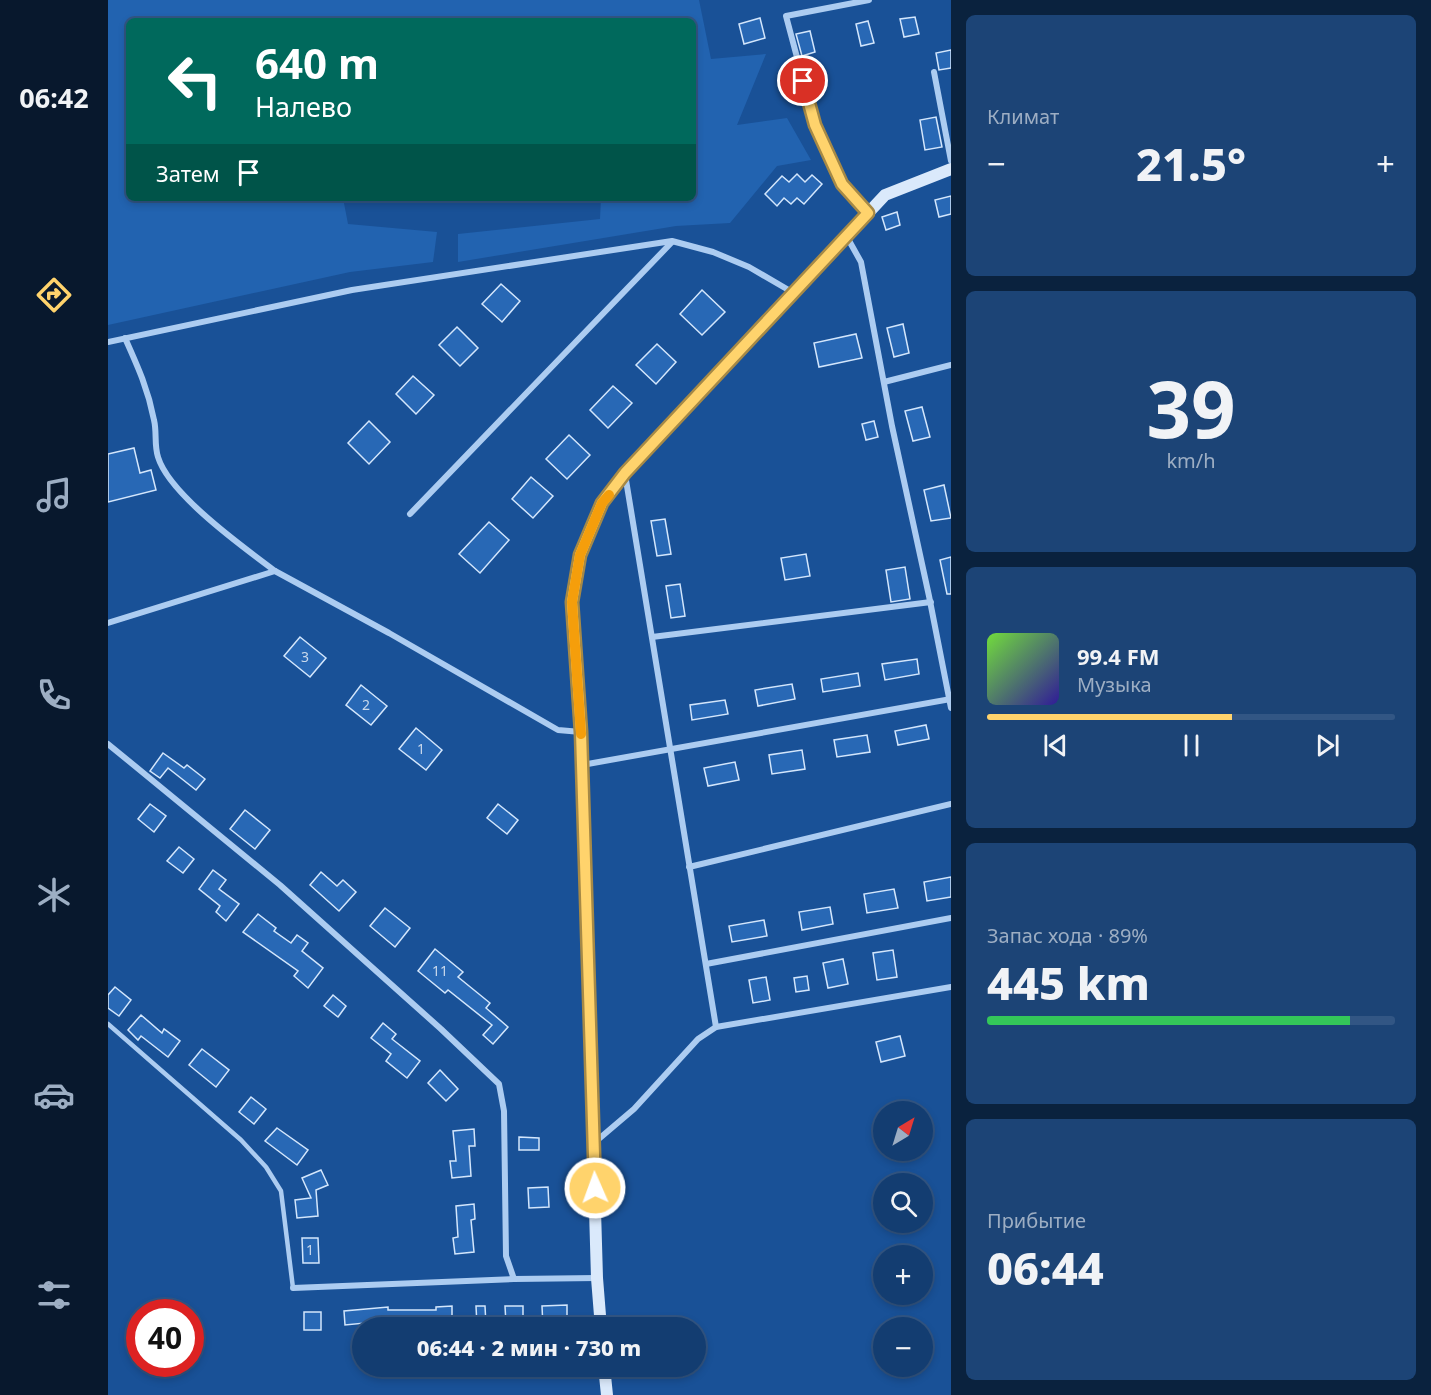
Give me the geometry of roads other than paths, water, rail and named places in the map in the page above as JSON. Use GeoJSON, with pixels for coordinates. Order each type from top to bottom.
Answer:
{"type":"FeatureCollection","features":[{"type":"Feature","properties":{"kind":"street"},"geometry":{"type":"LineString","coordinates":[[868,213],[842,184],[815,125],[786,16],[869,0]]}},
{"type":"Feature","properties":{"kind":"street"},"geometry":{"type":"LineString","coordinates":[[934,72],[951,161]]}},
{"type":"Feature","properties":{"kind":"street"},"geometry":{"type":"LineString","coordinates":[[600,1317],[597,1278],[581,732],[572,602],[580,555],[602,503],[625,473],[885,195],[951,169]]}},
{"type":"Feature","properties":{"kind":"street"},"geometry":{"type":"LineString","coordinates":[[846,236],[861,262],[892,426],[931,603],[951,708]]}},
{"type":"Feature","properties":{"kind":"street"},"geometry":{"type":"LineString","coordinates":[[108,342],[352,290],[672,241],[713,252],[749,267],[792,292]]}},
{"type":"Feature","properties":{"kind":"street"},"geometry":{"type":"LineString","coordinates":[[410,514],[672,241]]}},
{"type":"Feature","properties":{"kind":"street"},"geometry":{"type":"LineString","coordinates":[[125,338],[147,386],[155,423],[158,457],[173,483],[221,530],[275,571],[558,730],[581,732]]}},
{"type":"Feature","properties":{"kind":"street"},"geometry":{"type":"LineString","coordinates":[[884,382],[951,365]]}},
{"type":"Feature","properties":{"kind":"street"},"geometry":{"type":"LineString","coordinates":[[625,473],[716,1027]]}},
{"type":"Feature","properties":{"kind":"street"},"geometry":{"type":"LineString","coordinates":[[108,623],[275,571]]}},
{"type":"Feature","properties":{"kind":"street"},"geometry":{"type":"LineString","coordinates":[[652,637],[931,603]]}},
{"type":"Feature","properties":{"kind":"street"},"geometry":{"type":"LineString","coordinates":[[582,765],[950,699]]}},
{"type":"Feature","properties":{"kind":"street"},"geometry":{"type":"LineString","coordinates":[[108,744],[280,885],[499,1084],[504,1111],[506,1256],[514,1279]]}},
{"type":"Feature","properties":{"kind":"street"},"geometry":{"type":"LineString","coordinates":[[689,867],[951,804]]}},
{"type":"Feature","properties":{"kind":"street"},"geometry":{"type":"LineString","coordinates":[[705,964],[951,918]]}},
{"type":"Feature","properties":{"kind":"street"},"geometry":{"type":"LineString","coordinates":[[593,1143],[634,1109],[698,1038],[716,1027],[951,987]]}},
{"type":"Feature","properties":{"kind":"street"},"geometry":{"type":"LineString","coordinates":[[293,1288],[597,1278]]}},
{"type":"Feature","properties":{"kind":"street"},"geometry":{"type":"LineString","coordinates":[[605,1377],[607,1395]]}},
{"type":"Feature","properties":{"kind":"lane"},"geometry":{"type":"LineString","coordinates":[[108,1024],[242,1140],[266,1167],[281,1191],[293,1288]]}}]}
